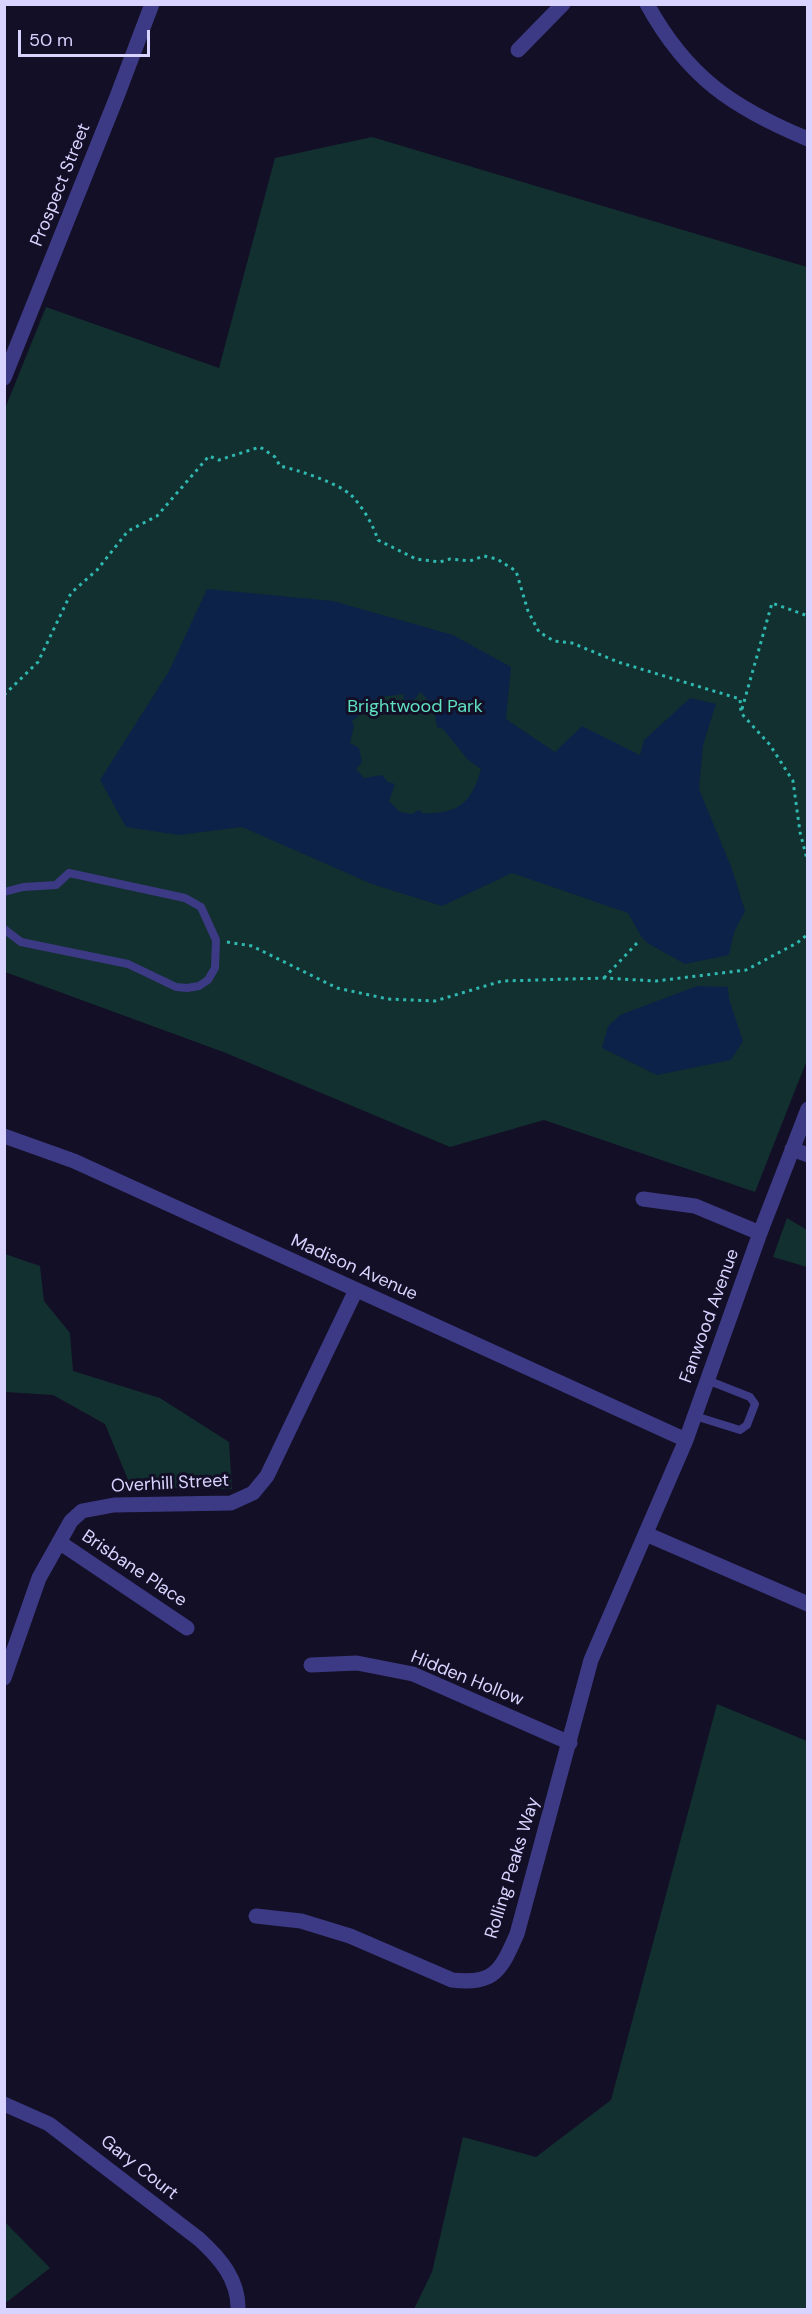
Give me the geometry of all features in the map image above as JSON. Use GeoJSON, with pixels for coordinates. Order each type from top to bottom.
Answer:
{"type":"FeatureCollection","features":[{"type":"Feature","properties":{"kind":"street","name":"Prospect Street"},"geometry":{"type":"LineString","coordinates":[[4,378],[112,110],[152,4]]}},
{"type":"Feature","properties":{"kind":"street"},"geometry":{"type":"LineString","coordinates":[[518,50],[563,4]]}},
{"type":"Feature","properties":{"kind":"street"},"geometry":{"type":"LineString","coordinates":[[647,4],[669,39],[690,66],[716,90],[745,110],[807,140]]}},
{"type":"Feature","properties":{"kind":"street","name":"Fanwood Avenue"},"geometry":{"type":"LineString","coordinates":[[646,1534],[686,1440],[807,1109]]}},
{"type":"Feature","properties":{"kind":"street","name":"Madison Avenue"},"geometry":{"type":"LineString","coordinates":[[4,1136],[74,1161],[686,1440]]}},
{"type":"Feature","properties":{"kind":"street"},"geometry":{"type":"LineString","coordinates":[[792,1149],[807,1155]]}},
{"type":"Feature","properties":{"kind":"street"},"geometry":{"type":"LineString","coordinates":[[643,1199],[695,1206],[760,1233]]}},
{"type":"Feature","properties":{"kind":"street","name":"Overhill Street"},"geometry":{"type":"LineString","coordinates":[[4,1678],[39,1578],[71,1521],[82,1511],[114,1505],[231,1503],[253,1493],[267,1476],[356,1290]]}},
{"type":"Feature","properties":{"kind":"street"},"geometry":{"type":"LineString","coordinates":[[646,1534],[807,1604]]}},
{"type":"Feature","properties":{"kind":"street","name":"Rolling Peaks Way"},"geometry":{"type":"LineString","coordinates":[[256,1916],[301,1922],[350,1936],[452,1980],[467,1982],[483,1980],[498,1971],[517,1934],[591,1660],[646,1534]]}},
{"type":"Feature","properties":{"kind":"street","name":"Brisbane Place"},"geometry":{"type":"LineString","coordinates":[[59,1542],[187,1628]]}},
{"type":"Feature","properties":{"kind":"street","name":"Hidden Hollow"},"geometry":{"type":"LineString","coordinates":[[311,1665],[357,1663],[413,1674],[570,1743]]}},
{"type":"Feature","properties":{"kind":"street","name":"Gary Court"},"geometry":{"type":"LineString","coordinates":[[4,2104],[49,2124],[215,2253],[228,2270],[234,2284],[238,2310]]}},
{"type":"Feature","properties":{"kind":"lane"},"geometry":{"type":"LineString","coordinates":[[4,892],[23,886],[56,885],[69,873],[185,898],[201,907],[216,940],[215,968],[208,980],[199,986],[176,987],[128,964],[21,942],[4,929]]}},
{"type":"Feature","properties":{"kind":"lane"},"geometry":{"type":"LineString","coordinates":[[695,1416],[740,1430],[747,1425],[755,1404],[750,1397],[707,1380]]}},
{"type":"Feature","properties":{"kind":"path"},"geometry":{"type":"LineString","coordinates":[[4,695],[38,662],[71,593],[97,570],[128,531],[157,516],[209,456],[219,460],[260,447],[275,457],[280,465],[299,471],[350,495],[373,526],[378,540],[416,559],[440,562],[450,559],[470,561],[484,556],[497,559],[512,567],[516,571],[528,611],[539,632],[554,641],[572,643],[618,662],[740,699],[741,713],[770,745],[793,781],[807,863]]}},
{"type":"Feature","properties":{"kind":"path"},"geometry":{"type":"LineString","coordinates":[[741,713],[772,603],[807,616]]}},
{"type":"Feature","properties":{"kind":"path"},"geometry":{"type":"LineString","coordinates":[[216,940],[252,946],[337,988],[388,999],[435,1001],[502,981],[604,978],[656,981],[746,970],[797,943],[807,934]]}},
{"type":"Feature","properties":{"kind":"path"},"geometry":{"type":"LineString","coordinates":[[604,978],[638,942]]}},
{"type":"Feature","properties":{"kind":"green space","name":"Brightwood Park"},"geometry":{"type":"Polygon","coordinates":[[[372,137],[807,267],[807,1060],[755,1192],[544,1120],[450,1147],[226,1053],[5,972],[4,411],[46,307],[219,368],[275,158],[372,137]]]}},
{"type":"Feature","properties":{"kind":"green space"},"geometry":{"type":"Polygon","coordinates":[[[787,1218],[807,1230],[807,1267],[773,1257],[787,1218]]]}},
{"type":"Feature","properties":{"kind":"green space"},"geometry":{"type":"Polygon","coordinates":[[[5,1254],[40,1266],[44,1301],[70,1333],[73,1371],[160,1398],[229,1442],[232,1489],[131,1487],[105,1424],[53,1395],[5,1392],[5,1254]]]}},
{"type":"Feature","properties":{"kind":"green space"},"geometry":{"type":"Polygon","coordinates":[[[717,1704],[807,1741],[807,2309],[414,2309],[432,2272],[463,2137],[536,2157],[611,2100],[717,1704]]]}},
{"type":"Feature","properties":{"kind":"green space"},"geometry":{"type":"Polygon","coordinates":[[[5,2222],[50,2268],[7,2302],[4,2300],[5,2222]]]}},
{"type":"Feature","properties":{"kind":"water"},"geometry":{"type":"Polygon","coordinates":[[[207,589],[333,601],[453,635],[511,667],[506,719],[555,752],[582,726],[640,755],[644,740],[690,698],[716,704],[703,745],[699,789],[732,869],[745,911],[734,932],[729,955],[685,964],[642,938],[628,913],[512,873],[442,906],[372,884],[242,827],[179,835],[126,827],[100,780],[169,671],[207,589]],[[420,692],[415,699],[403,704],[404,694],[381,697],[352,721],[354,726],[350,743],[359,748],[362,762],[356,769],[364,778],[382,775],[388,782],[395,784],[389,801],[400,812],[412,814],[419,810],[422,813],[435,813],[454,809],[468,798],[481,769],[468,760],[443,729],[437,727],[435,713],[437,703],[429,701],[420,692]]]}},
{"type":"Feature","properties":{"kind":"water"},"geometry":{"type":"Polygon","coordinates":[[[697,986],[728,987],[729,999],[743,1041],[731,1060],[657,1075],[602,1048],[608,1026],[620,1015],[697,986]]]}}]}
